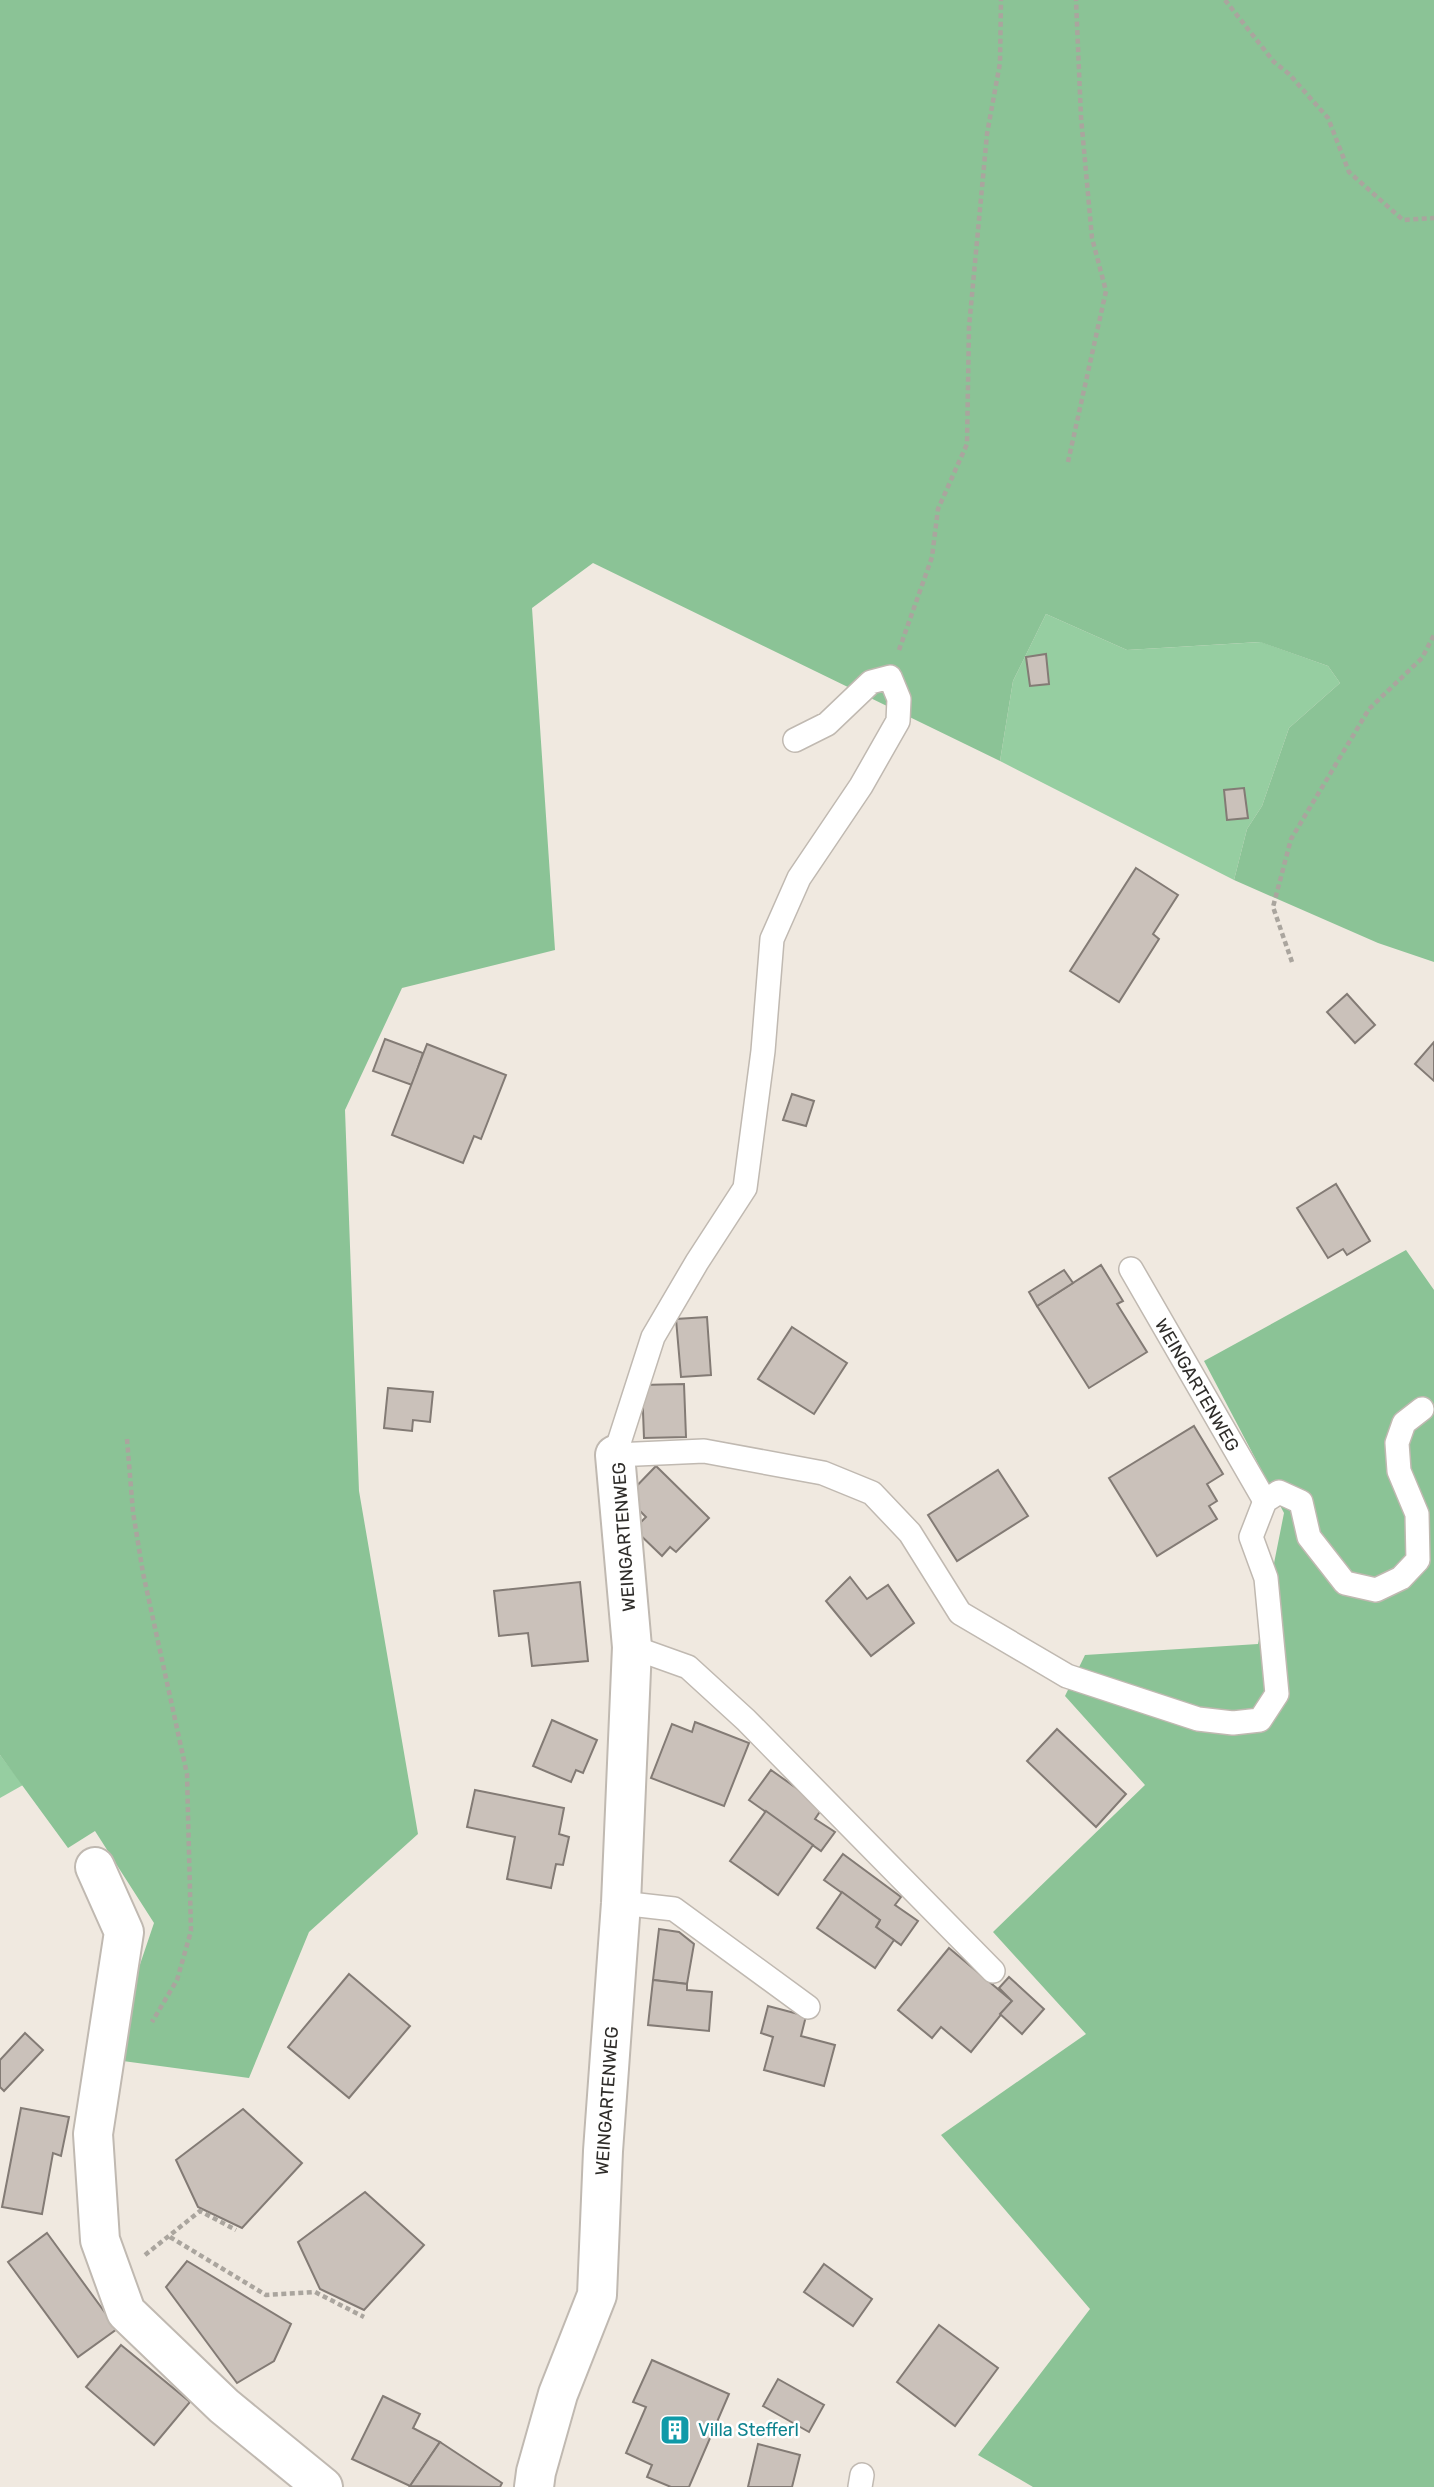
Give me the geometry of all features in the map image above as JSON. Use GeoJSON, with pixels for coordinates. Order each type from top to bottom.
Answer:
{"type":"FeatureCollection","features":[{"type":"Feature","properties":{"kind":"street","name":"WEINGARTENWEG"},"geometry":{"type":"LineString","coordinates":[[534,2487],[558,2395],[597,2295],[603,2151],[621,1903],[632,1647],[615,1455]]}},
{"type":"Feature","properties":{"kind":"street"},"geometry":{"type":"LineString","coordinates":[[95,1867],[124,1932],[93,2134],[100,2240],[126,2312],[223,2406],[323,2487]]}},
{"type":"Feature","properties":{"kind":"lane"},"geometry":{"type":"LineString","coordinates":[[615,1455],[653,1337],[745,1188],[764,1051],[772,939],[799,878],[861,786],[898,721],[899,699],[890,677],[871,682],[827,724],[795,740]]}},
{"type":"Feature","properties":{"kind":"lane","name":"WEINGARTENWEG"},"geometry":{"type":"LineString","coordinates":[[615,1455],[704,1451],[822,1473],[872,1493],[911,1533],[960,1613],[1067,1676],[1198,1719],[1233,1723],[1260,1720],[1277,1694],[1266,1578],[1251,1537],[1265,1501],[1130,1269]]}},
{"type":"Feature","properties":{"kind":"lane"},"geometry":{"type":"LineString","coordinates":[[1265,1501],[1279,1492],[1301,1502],[1309,1537],[1345,1583],[1376,1590],[1401,1578],[1418,1560],[1417,1514],[1399,1471],[1397,1443],[1404,1423],[1422,1409]]}},
{"type":"Feature","properties":{"kind":"lane"},"geometry":{"type":"LineString","coordinates":[[632,1647],[688,1667],[746,1720],[993,1971]]}},
{"type":"Feature","properties":{"kind":"lane"},"geometry":{"type":"LineString","coordinates":[[621,1903],[674,1909],[808,2007]]}},
{"type":"Feature","properties":{"kind":"path"},"geometry":{"type":"LineString","coordinates":[[910,618],[932,557],[938,509],[967,444],[969,327],[987,134],[1000,63],[1001,0]]}},
{"type":"Feature","properties":{"kind":"path"},"geometry":{"type":"LineString","coordinates":[[1068,462],[1106,291],[1092,238],[1081,117],[1076,0]]}},
{"type":"Feature","properties":{"kind":"path"},"geometry":{"type":"LineString","coordinates":[[1225,0],[1274,62],[1289,74],[1328,118],[1349,172],[1402,220],[1434,218]]}},
{"type":"Feature","properties":{"kind":"path"},"geometry":{"type":"LineString","coordinates":[[1292,962],[1273,907],[1291,839],[1369,709],[1422,658],[1434,635]]}},
{"type":"Feature","properties":{"kind":"path"},"geometry":{"type":"LineString","coordinates":[[127,1439],[133,1512],[143,1573],[187,1774],[191,1931],[177,1980],[148,2030]]}},
{"type":"Feature","properties":{"kind":"path"},"geometry":{"type":"LineString","coordinates":[[115,2280],[200,2211],[236,2230]]}},
{"type":"Feature","properties":{"kind":"path"},"geometry":{"type":"LineString","coordinates":[[170,2237],[266,2295],[315,2292],[364,2317]]}},
{"type":"Feature","properties":{"kind":"green space"},"geometry":{"type":"Polygon","coordinates":[[[0,0],[1434,0],[1434,962],[1378,943],[1234,880],[1247,829],[1262,806],[1289,728],[1340,683],[1328,666],[1260,642],[1127,650],[1046,614],[1013,681],[1000,761],[593,563],[532,608],[555,950],[402,988],[345,1110],[359,1491],[418,1834],[309,1932],[249,2078],[108,2059],[154,1923],[95,1831],[68,1848],[0,1755],[0,0]]]}},
{"type":"Feature","properties":{"kind":"green space"},"geometry":{"type":"Polygon","coordinates":[[[1046,614],[1127,650],[1261,642],[1328,666],[1340,683],[1289,728],[1262,806],[1247,829],[1234,880],[1000,761],[1013,681],[1046,614]]]}},
{"type":"Feature","properties":{"kind":"green space"},"geometry":{"type":"Polygon","coordinates":[[[1406,1250],[1434,1290],[1434,2487],[1033,2487],[978,2455],[1090,2309],[941,2135],[1086,2034],[993,1932],[1145,1785],[1065,1696],[1085,1655],[1258,1644],[1284,1513],[1204,1361],[1406,1250]]]}},
{"type":"Feature","properties":{"kind":"green space"},"geometry":{"type":"Polygon","coordinates":[[[0,1755],[23,1785],[0,1798],[0,1755]]]}},
{"type":"Feature","properties":{"kind":"building"},"geometry":{"type":"Polygon","coordinates":[[[1046,654],[1049,684],[1030,686],[1026,657],[1046,654]]]}},
{"type":"Feature","properties":{"kind":"building"},"geometry":{"type":"Polygon","coordinates":[[[1244,788],[1248,818],[1227,820],[1224,790],[1244,788]]]}},
{"type":"Feature","properties":{"kind":"building"},"geometry":{"type":"Polygon","coordinates":[[[1136,868],[1178,895],[1153,934],[1159,939],[1119,1002],[1070,971],[1136,868]]]}},
{"type":"Feature","properties":{"kind":"building"},"geometry":{"type":"Polygon","coordinates":[[[1347,994],[1375,1025],[1355,1043],[1327,1012],[1347,994]]]}},
{"type":"Feature","properties":{"kind":"building"},"geometry":{"type":"Polygon","coordinates":[[[385,1039],[423,1053],[412,1085],[373,1071],[385,1039]]]}},
{"type":"Feature","properties":{"kind":"building"},"geometry":{"type":"Polygon","coordinates":[[[1434,1042],[1434,1081],[1415,1064],[1434,1042]]]}},
{"type":"Feature","properties":{"kind":"building"},"geometry":{"type":"Polygon","coordinates":[[[427,1044],[506,1075],[481,1139],[474,1136],[463,1163],[392,1135],[427,1044]]]}},
{"type":"Feature","properties":{"kind":"building"},"geometry":{"type":"Polygon","coordinates":[[[792,1094],[814,1101],[806,1126],[783,1120],[792,1094]]]}},
{"type":"Feature","properties":{"kind":"building"},"geometry":{"type":"Polygon","coordinates":[[[1336,1184],[1370,1241],[1347,1255],[1343,1249],[1328,1258],[1297,1208],[1336,1184]]]}},
{"type":"Feature","properties":{"kind":"building"},"geometry":{"type":"Polygon","coordinates":[[[1101,1265],[1123,1301],[1117,1304],[1147,1352],[1089,1388],[1037,1306],[1101,1265]]]}},
{"type":"Feature","properties":{"kind":"building"},"geometry":{"type":"Polygon","coordinates":[[[1064,1270],[1073,1283],[1037,1306],[1029,1292],[1064,1270]]]}},
{"type":"Feature","properties":{"kind":"building"},"geometry":{"type":"Polygon","coordinates":[[[707,1317],[711,1375],[681,1377],[676,1319],[707,1317]]]}},
{"type":"Feature","properties":{"kind":"building"},"geometry":{"type":"Polygon","coordinates":[[[792,1327],[847,1363],[814,1414],[758,1379],[792,1327]]]}},
{"type":"Feature","properties":{"kind":"building"},"geometry":{"type":"Polygon","coordinates":[[[684,1384],[686,1437],[644,1438],[642,1385],[684,1384]]]}},
{"type":"Feature","properties":{"kind":"building"},"geometry":{"type":"Polygon","coordinates":[[[388,1388],[433,1392],[430,1422],[413,1420],[412,1431],[384,1428],[388,1388]]]}},
{"type":"Feature","properties":{"kind":"building"},"geometry":{"type":"Polygon","coordinates":[[[1194,1426],[1223,1474],[1207,1484],[1217,1501],[1209,1506],[1217,1519],[1157,1556],[1109,1478],[1194,1426]]]}},
{"type":"Feature","properties":{"kind":"building"},"geometry":{"type":"Polygon","coordinates":[[[656,1466],[709,1518],[676,1552],[670,1547],[662,1556],[634,1529],[646,1517],[626,1497],[656,1466]]]}},
{"type":"Feature","properties":{"kind":"building"},"geometry":{"type":"Polygon","coordinates":[[[998,1470],[1028,1516],[957,1561],[928,1515],[998,1470]]]}},
{"type":"Feature","properties":{"kind":"building"},"geometry":{"type":"Polygon","coordinates":[[[850,1577],[867,1599],[888,1585],[914,1623],[871,1656],[826,1601],[850,1577]]]}},
{"type":"Feature","properties":{"kind":"building"},"geometry":{"type":"Polygon","coordinates":[[[580,1582],[588,1661],[532,1666],[528,1633],[499,1636],[494,1591],[580,1582]]]}},
{"type":"Feature","properties":{"kind":"building"},"geometry":{"type":"Polygon","coordinates":[[[552,1720],[597,1740],[583,1773],[576,1770],[571,1782],[533,1766],[552,1720]]]}},
{"type":"Feature","properties":{"kind":"building"},"geometry":{"type":"Polygon","coordinates":[[[695,1722],[749,1743],[724,1806],[651,1778],[672,1724],[692,1732],[695,1722]]]}},
{"type":"Feature","properties":{"kind":"building"},"geometry":{"type":"Polygon","coordinates":[[[1057,1729],[1126,1794],[1096,1827],[1027,1761],[1057,1729]]]}},
{"type":"Feature","properties":{"kind":"building"},"geometry":{"type":"Polygon","coordinates":[[[771,1770],[823,1807],[815,1819],[835,1832],[821,1851],[749,1800],[771,1770]]]}},
{"type":"Feature","properties":{"kind":"building"},"geometry":{"type":"Polygon","coordinates":[[[475,1790],[564,1808],[559,1834],[569,1837],[563,1865],[556,1864],[551,1888],[507,1879],[515,1837],[467,1827],[475,1790]]]}},
{"type":"Feature","properties":{"kind":"building"},"geometry":{"type":"Polygon","coordinates":[[[766,1811],[813,1845],[778,1895],[730,1861],[766,1811]]]}},
{"type":"Feature","properties":{"kind":"building"},"geometry":{"type":"Polygon","coordinates":[[[843,1854],[901,1897],[895,1905],[918,1921],[901,1945],[876,1927],[880,1920],[824,1880],[843,1854]]]}},
{"type":"Feature","properties":{"kind":"building"},"geometry":{"type":"Polygon","coordinates":[[[842,1892],[880,1920],[876,1927],[894,1940],[875,1968],[817,1928],[842,1892]]]}},
{"type":"Feature","properties":{"kind":"building"},"geometry":{"type":"Polygon","coordinates":[[[659,1929],[679,1932],[694,1944],[687,1984],[653,1980],[659,1929]]]}},
{"type":"Feature","properties":{"kind":"building"},"geometry":{"type":"Polygon","coordinates":[[[949,1948],[1012,2001],[971,2052],[941,2027],[932,2038],[898,2010],[949,1948]]]}},
{"type":"Feature","properties":{"kind":"building"},"geometry":{"type":"Polygon","coordinates":[[[349,1974],[410,2026],[349,2098],[288,2047],[349,1974]]]}},
{"type":"Feature","properties":{"kind":"building"},"geometry":{"type":"Polygon","coordinates":[[[1009,1977],[1044,2009],[1022,2034],[1000,2014],[1012,2001],[999,1988],[1009,1977]]]}},
{"type":"Feature","properties":{"kind":"building"},"geometry":{"type":"Polygon","coordinates":[[[653,1980],[687,1984],[687,1990],[712,1992],[709,2031],[648,2025],[653,1980]]]}},
{"type":"Feature","properties":{"kind":"building"},"geometry":{"type":"Polygon","coordinates":[[[768,2006],[806,2016],[801,2036],[835,2045],[824,2086],[764,2070],[773,2037],[761,2033],[768,2006]]]}},
{"type":"Feature","properties":{"kind":"building"},"geometry":{"type":"Polygon","coordinates":[[[25,2033],[43,2050],[4,2091],[0,2087],[0,2060],[25,2033]]]}},
{"type":"Feature","properties":{"kind":"building"},"geometry":{"type":"Polygon","coordinates":[[[21,2108],[69,2117],[61,2156],[53,2153],[42,2214],[2,2207],[21,2108]]]}},
{"type":"Feature","properties":{"kind":"building"},"geometry":{"type":"Polygon","coordinates":[[[243,2109],[302,2163],[242,2228],[198,2207],[176,2160],[243,2109]]]}},
{"type":"Feature","properties":{"kind":"building"},"geometry":{"type":"Polygon","coordinates":[[[365,2192],[424,2245],[364,2310],[320,2289],[298,2242],[365,2192]]]}},
{"type":"Feature","properties":{"kind":"building"},"geometry":{"type":"Polygon","coordinates":[[[47,2233],[117,2329],[78,2357],[8,2262],[47,2233]]]}},
{"type":"Feature","properties":{"kind":"building"},"geometry":{"type":"Polygon","coordinates":[[[187,2261],[291,2324],[274,2361],[237,2383],[166,2287],[187,2261]]]}},
{"type":"Feature","properties":{"kind":"building"},"geometry":{"type":"Polygon","coordinates":[[[824,2264],[872,2299],[853,2326],[804,2292],[824,2264]]]}},
{"type":"Feature","properties":{"kind":"building"},"geometry":{"type":"Polygon","coordinates":[[[939,2325],[998,2368],[955,2426],[897,2382],[939,2325]]]}},
{"type":"Feature","properties":{"kind":"building"},"geometry":{"type":"Polygon","coordinates":[[[121,2345],[190,2402],[154,2445],[86,2387],[121,2345]]]}},
{"type":"Feature","properties":{"kind":"building","name":"Villa Stefferl"},"geometry":{"type":"Polygon","coordinates":[[[652,2360],[729,2394],[689,2487],[671,2487],[647,2477],[652,2465],[626,2453],[646,2407],[633,2402],[652,2360]]]}},
{"type":"Feature","properties":{"kind":"building"},"geometry":{"type":"Polygon","coordinates":[[[778,2379],[824,2405],[809,2432],[763,2406],[778,2379]]]}},
{"type":"Feature","properties":{"kind":"building"},"geometry":{"type":"Polygon","coordinates":[[[383,2396],[420,2414],[413,2428],[440,2442],[410,2486],[352,2459],[383,2396]]]}},
{"type":"Feature","properties":{"kind":"building"},"geometry":{"type":"Polygon","coordinates":[[[440,2442],[502,2483],[500,2487],[410,2486],[440,2442]]]}},
{"type":"Feature","properties":{"kind":"building"},"geometry":{"type":"Polygon","coordinates":[[[758,2444],[800,2455],[792,2487],[748,2487],[758,2444]]]}},
{"type":"Feature","properties":{"kind":"place","name":"Villa Stefferl"},"geometry":{"type":"Point","coordinates":[675,2430]}}]}
